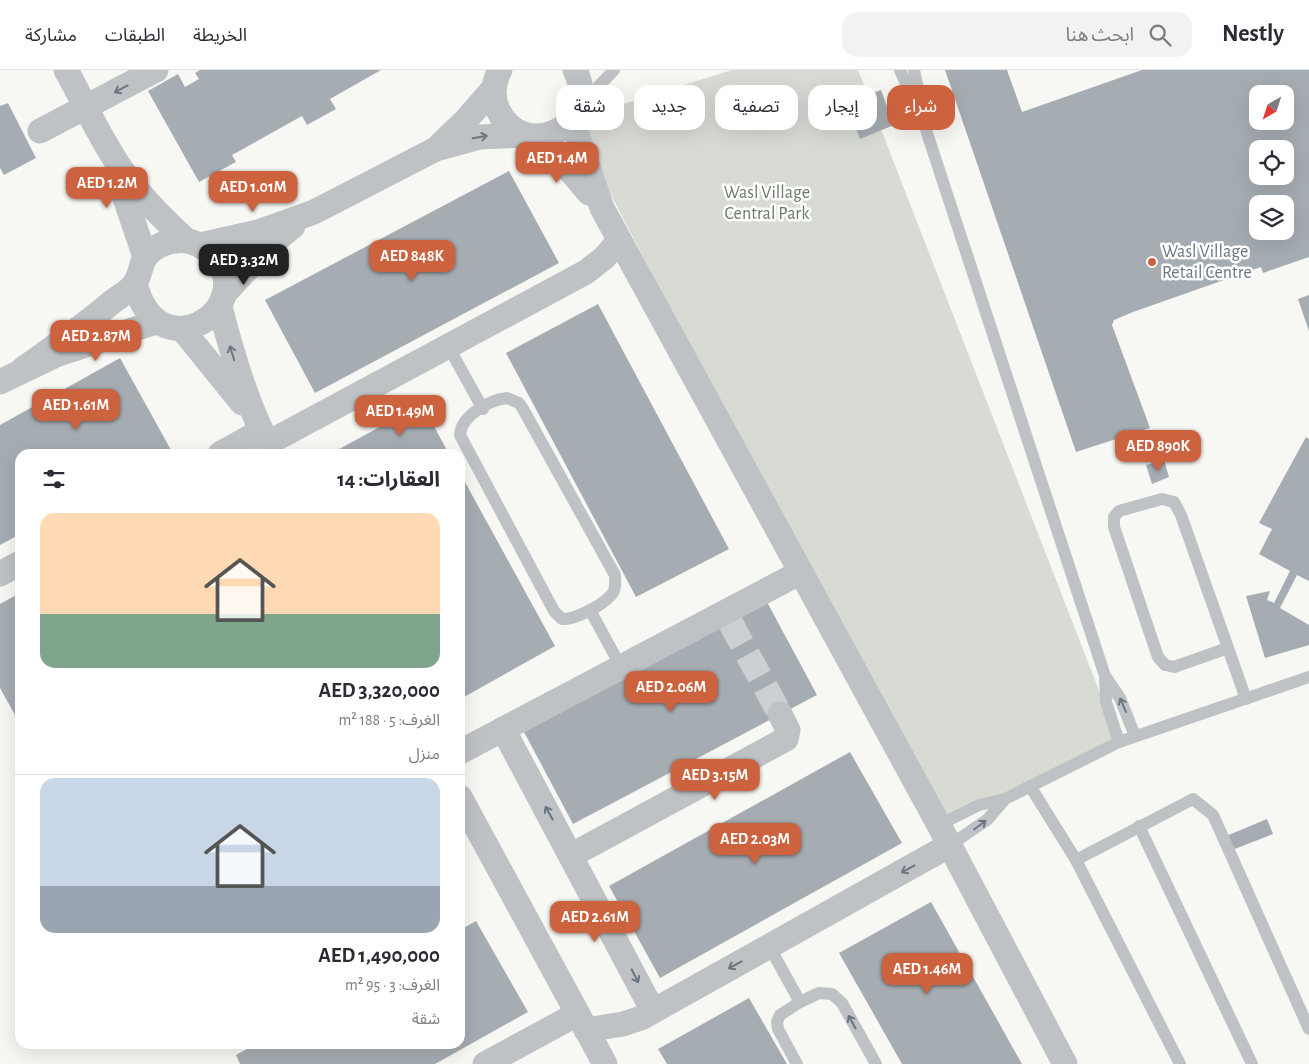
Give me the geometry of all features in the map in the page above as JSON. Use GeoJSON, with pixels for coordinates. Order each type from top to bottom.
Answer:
{"type":"FeatureCollection","features":[{"type":"Feature","properties":{"kind":"street"},"geometry":{"type":"LineString","coordinates":[[66,70],[108,148],[145,257]]}},
{"type":"Feature","properties":{"kind":"street"},"geometry":{"type":"LineString","coordinates":[[40,131],[156,70]]}},
{"type":"Feature","properties":{"kind":"street"},"geometry":{"type":"LineString","coordinates":[[575,70],[581,85]]}},
{"type":"Feature","properties":{"kind":"street"},"geometry":{"type":"LineString","coordinates":[[497,76],[495,103],[501,117],[512,128],[533,135],[602,208]]}},
{"type":"Feature","properties":{"kind":"street"},"geometry":{"type":"LineString","coordinates":[[436,149],[466,120],[497,76]]}},
{"type":"Feature","properties":{"kind":"street"},"geometry":{"type":"LineString","coordinates":[[23,370],[135,283],[145,257],[163,243],[194,243],[258,232],[314,212],[436,149],[480,137],[553,134],[557,130]]}},
{"type":"Feature","properties":{"kind":"street"},"geometry":{"type":"LineString","coordinates":[[580,130],[602,208],[619,241],[945,835],[1065,1064]]}},
{"type":"Feature","properties":{"kind":"street"},"geometry":{"type":"LineString","coordinates":[[108,148],[144,198],[194,243],[212,254],[220,265],[224,279],[222,300],[238,370],[268,443]]}},
{"type":"Feature","properties":{"kind":"street"},"geometry":{"type":"LineString","coordinates":[[182,329],[203,321],[266,249],[314,212]]}},
{"type":"Feature","properties":{"kind":"street"},"geometry":{"type":"LineString","coordinates":[[242,449],[268,443],[586,272],[604,258],[619,241]]}},
{"type":"Feature","properties":{"kind":"street"},"geometry":{"type":"LineString","coordinates":[[135,283],[145,311],[156,322],[182,329],[223,379],[268,443]]}},
{"type":"Feature","properties":{"kind":"street"},"geometry":{"type":"LineString","coordinates":[[0,382],[23,370],[88,343],[156,322]]}},
{"type":"Feature","properties":{"kind":"street"},"geometry":{"type":"LineString","coordinates":[[0,574],[15,566]]}},
{"type":"Feature","properties":{"kind":"street"},"geometry":{"type":"LineString","coordinates":[[465,749],[621,667],[727,617],[801,572]]}},
{"type":"Feature","properties":{"kind":"street"},"geometry":{"type":"LineString","coordinates":[[572,855],[786,740],[788,730],[780,714]]}},
{"type":"Feature","properties":{"kind":"street"},"geometry":{"type":"LineString","coordinates":[[503,729],[572,855],[653,1011]]}},
{"type":"Feature","properties":{"kind":"street"},"geometry":{"type":"LineString","coordinates":[[465,807],[605,1064]]}},
{"type":"Feature","properties":{"kind":"street"},"geometry":{"type":"LineString","coordinates":[[485,1064],[582,1022],[623,1024],[653,1011],[769,946],[945,835]]}},
{"type":"Feature","properties":{"kind":"lane"},"geometry":{"type":"LineString","coordinates":[[598,85],[614,70]]}},
{"type":"Feature","properties":{"kind":"lane"},"geometry":{"type":"LineString","coordinates":[[900,70],[927,133],[1105,676],[1106,702],[1119,742]]}},
{"type":"Feature","properties":{"kind":"lane"},"geometry":{"type":"LineString","coordinates":[[914,70],[927,133]]}},
{"type":"Feature","properties":{"kind":"lane"},"geometry":{"type":"LineString","coordinates":[[448,346],[483,408]]}},
{"type":"Feature","properties":{"kind":"lane"},"geometry":{"type":"LineString","coordinates":[[507,398],[519,403],[614,575],[616,583],[610,597],[590,610],[568,620],[557,616],[462,441],[460,435],[463,421],[500,399],[507,398]]}},
{"type":"Feature","properties":{"kind":"lane"},"geometry":{"type":"LineString","coordinates":[[1228,648],[1174,667],[1165,665],[1158,657],[1114,526],[1114,517],[1119,511],[1162,499],[1174,502],[1181,515],[1228,648],[1246,699]]}},
{"type":"Feature","properties":{"kind":"lane"},"geometry":{"type":"LineString","coordinates":[[590,610],[621,667]]}},
{"type":"Feature","properties":{"kind":"lane"},"geometry":{"type":"LineString","coordinates":[[1105,676],[1120,698],[1135,736]]}},
{"type":"Feature","properties":{"kind":"lane"},"geometry":{"type":"LineString","coordinates":[[945,835],[979,805],[1005,799],[1119,742],[1309,677]]}},
{"type":"Feature","properties":{"kind":"lane"},"geometry":{"type":"LineString","coordinates":[[1030,786],[1076,860],[1180,1064]]}},
{"type":"Feature","properties":{"kind":"lane"},"geometry":{"type":"LineString","coordinates":[[1076,860],[1194,798],[1213,815],[1309,1029]]}},
{"type":"Feature","properties":{"kind":"lane"},"geometry":{"type":"LineString","coordinates":[[945,835],[987,820],[1005,799]]}},
{"type":"Feature","properties":{"kind":"lane"},"geometry":{"type":"LineString","coordinates":[[1138,826],[1252,1064]]}},
{"type":"Feature","properties":{"kind":"lane"},"geometry":{"type":"LineString","coordinates":[[769,946],[800,1002]]}},
{"type":"Feature","properties":{"kind":"lane"},"geometry":{"type":"LineString","coordinates":[[797,1064],[778,1029],[777,1022],[780,1015],[800,1002],[826,992],[838,997],[876,1064]]}},
{"type":"Feature","properties":{"kind":"green space","name":"Wasl Village Central Park"},"geometry":{"type":"Polygon","coordinates":[[[732,70],[858,70],[864,85],[808,85],[808,130],[877,130],[877,119],[1119,742],[939,825],[577,130],[624,130],[624,104],[634,101],[634,130],[705,130],[705,85],[684,85],[732,70]]]}},
{"type":"Feature","properties":{"kind":"building"},"geometry":{"type":"Polygon","coordinates":[[[200,70],[381,70],[330,99],[336,109],[307,125],[302,116],[232,155],[236,162],[199,182],[148,91],[178,74],[185,87],[199,79],[195,73],[200,70]]]}},
{"type":"Feature","properties":{"kind":"building","name":"Wasl Village Retail Centre"},"geometry":{"type":"Polygon","coordinates":[[[945,70],[1007,70],[1022,112],[1142,70],[1309,70],[1309,257],[1263,273],[1261,267],[1114,320],[1112,325],[1150,428],[1076,452],[955,99],[955,85],[950,85],[945,70]]]}},
{"type":"Feature","properties":{"kind":"building"},"geometry":{"type":"Polygon","coordinates":[[[881,90],[887,106],[887,128],[860,139],[857,130],[877,130],[877,92],[881,90]]]}},
{"type":"Feature","properties":{"kind":"building"},"geometry":{"type":"Polygon","coordinates":[[[8,103],[36,158],[4,175],[0,168],[0,106],[8,103]]]}},
{"type":"Feature","properties":{"kind":"building"},"geometry":{"type":"Polygon","coordinates":[[[509,171],[559,263],[315,393],[265,300],[509,171]]]}},
{"type":"Feature","properties":{"kind":"building"},"geometry":{"type":"Polygon","coordinates":[[[1309,295],[1309,331],[1298,299],[1309,295]]]}},
{"type":"Feature","properties":{"kind":"building"},"geometry":{"type":"Polygon","coordinates":[[[598,304],[729,549],[636,597],[506,353],[598,304]]]}},
{"type":"Feature","properties":{"kind":"building"},"geometry":{"type":"Polygon","coordinates":[[[120,358],[170,449],[15,449],[15,537],[0,545],[0,425],[120,358]]]}},
{"type":"Feature","properties":{"kind":"building"},"geometry":{"type":"Polygon","coordinates":[[[422,404],[446,449],[339,449],[422,404]]]}},
{"type":"Feature","properties":{"kind":"building"},"geometry":{"type":"Polygon","coordinates":[[[1306,437],[1309,439],[1309,581],[1297,575],[1280,608],[1309,625],[1309,645],[1265,658],[1246,596],[1270,591],[1267,600],[1274,603],[1290,571],[1259,554],[1272,529],[1259,523],[1306,437]]]}},
{"type":"Feature","properties":{"kind":"building"},"geometry":{"type":"Polygon","coordinates":[[[1164,460],[1169,477],[1152,484],[1146,465],[1164,460]]]}},
{"type":"Feature","properties":{"kind":"building"},"geometry":{"type":"Polygon","coordinates":[[[465,482],[555,646],[465,696],[465,482]]]}},
{"type":"Feature","properties":{"kind":"building"},"geometry":{"type":"Polygon","coordinates":[[[15,596],[15,715],[0,688],[0,604],[15,596]]]}},
{"type":"Feature","properties":{"kind":"building"},"geometry":{"type":"Polygon","coordinates":[[[767,602],[817,695],[573,824],[524,732],[767,602]]]}},
{"type":"Feature","properties":{"kind":"building"},"geometry":{"type":"Polygon","coordinates":[[[850,752],[902,843],[660,978],[609,886],[850,752]]]}},
{"type":"Feature","properties":{"kind":"building"},"geometry":{"type":"Polygon","coordinates":[[[1267,819],[1273,834],[1232,850],[1226,836],[1267,819]]]}},
{"type":"Feature","properties":{"kind":"building"},"geometry":{"type":"Polygon","coordinates":[[[931,902],[1022,1064],[902,1064],[839,953],[931,902]]]}},
{"type":"Feature","properties":{"kind":"building"},"geometry":{"type":"Polygon","coordinates":[[[476,921],[528,1012],[465,1047],[465,927],[476,921]]]}},
{"type":"Feature","properties":{"kind":"building"},"geometry":{"type":"Polygon","coordinates":[[[749,998],[787,1064],[667,1064],[658,1049],[749,998]]]}},
{"type":"Feature","properties":{"kind":"building"},"geometry":{"type":"Polygon","coordinates":[[[247,1049],[462,1049],[435,1064],[240,1064],[236,1055],[247,1049]]]}},
{"type":"Feature","properties":{"kind":"tunnel"},"geometry":{"type":"LineString","coordinates":[[730,622],[780,714]]}},
{"type":"Feature","properties":{"kind":"place","name":"Wasl Village Retail Centre"},"geometry":{"type":"Point","coordinates":[1152,262]}}]}
